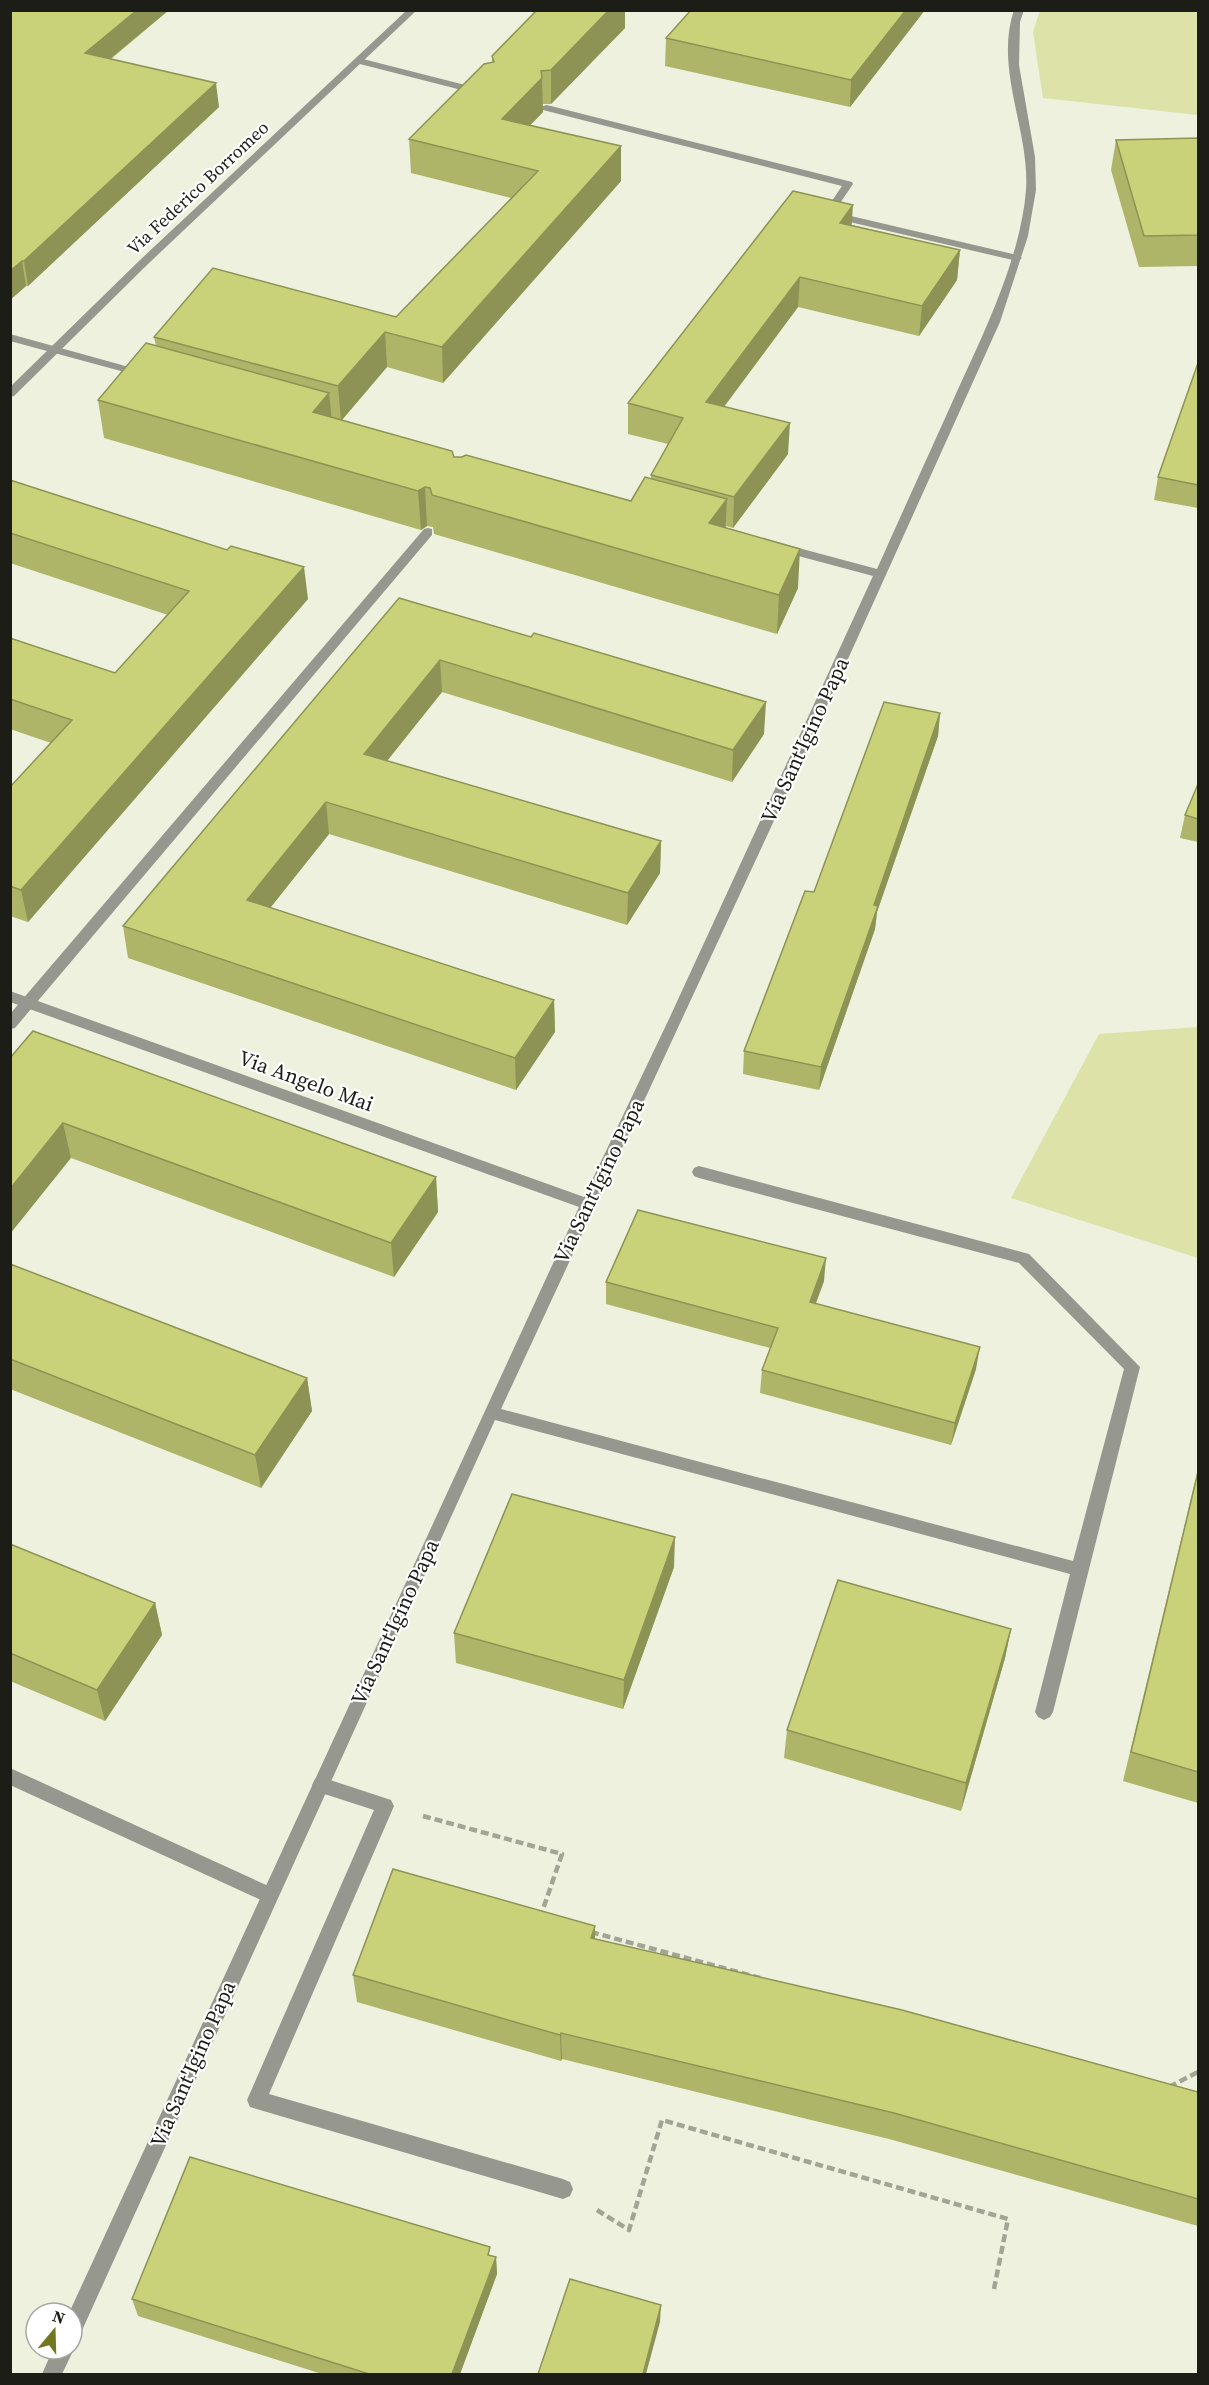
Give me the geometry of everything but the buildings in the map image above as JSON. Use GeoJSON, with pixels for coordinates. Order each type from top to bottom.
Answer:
{"type":"FeatureCollection","features":[{"type":"Feature","properties":{"kind":"street","name":"Via Federico Borromeo"},"geometry":{"type":"LineString","coordinates":[[10,394],[58,350],[144,262],[413,10]]}},
{"type":"Feature","properties":{"kind":"street","name":"Via Sant'Igino Papa"},"geometry":{"type":"LineString","coordinates":[[84,2304],[269,1895],[881,574],[994,322],[1023,236],[1031,182],[1030,157],[1014,65],[1016,22],[1019,10]]}},
{"type":"Feature","properties":{"kind":"street"},"geometry":{"type":"LineString","coordinates":[[359,61],[489,94]]}},
{"type":"Feature","properties":{"kind":"street"},"geometry":{"type":"LineString","coordinates":[[547,108],[848,184],[828,214],[1017,258]]}},
{"type":"Feature","properties":{"kind":"street"},"geometry":{"type":"LineString","coordinates":[[10,337],[156,377]]}},
{"type":"Feature","properties":{"kind":"street"},"geometry":{"type":"LineString","coordinates":[[10,1024],[428,532]]}},
{"type":"Feature","properties":{"kind":"street"},"geometry":{"type":"LineString","coordinates":[[767,543],[881,574]]}},
{"type":"Feature","properties":{"kind":"street","name":"Via Angelo Mai"},"geometry":{"type":"LineString","coordinates":[[10,996],[588,1204]]}},
{"type":"Feature","properties":{"kind":"street"},"geometry":{"type":"LineString","coordinates":[[699,1172],[1024,1258],[1132,1367],[1044,1712]]}},
{"type":"Feature","properties":{"kind":"street"},"geometry":{"type":"LineString","coordinates":[[492,1413],[1079,1570]]}},
{"type":"Feature","properties":{"kind":"street"},"geometry":{"type":"LineString","coordinates":[[10,1776],[269,1895]]}},
{"type":"Feature","properties":{"kind":"street"},"geometry":{"type":"LineString","coordinates":[[321,1785],[385,1806],[257,2100],[563,2189]]}},
{"type":"Feature","properties":{"kind":"path"},"geometry":{"type":"LineString","coordinates":[[385,1806],[562,1854],[540,1918],[552,1921]]}},
{"type":"Feature","properties":{"kind":"path"},"geometry":{"type":"LineString","coordinates":[[586,1930],[768,1980]]}},
{"type":"Feature","properties":{"kind":"path"},"geometry":{"type":"LineString","coordinates":[[1167,2088],[1198,2072]]}},
{"type":"Feature","properties":{"kind":"path"},"geometry":{"type":"LineString","coordinates":[[628,2230],[662,2120],[1008,2219],[994,2289]]}},
{"type":"Feature","properties":{"kind":"green space"},"geometry":{"type":"Polygon","coordinates":[[[1040,10],[1198,11],[1198,115],[1043,98],[1033,32],[1040,10]]]}},
{"type":"Feature","properties":{"kind":"green space"},"geometry":{"type":"Polygon","coordinates":[[[1198,1027],[1198,1258],[1011,1198],[1099,1034],[1198,1027]]]}}]}
